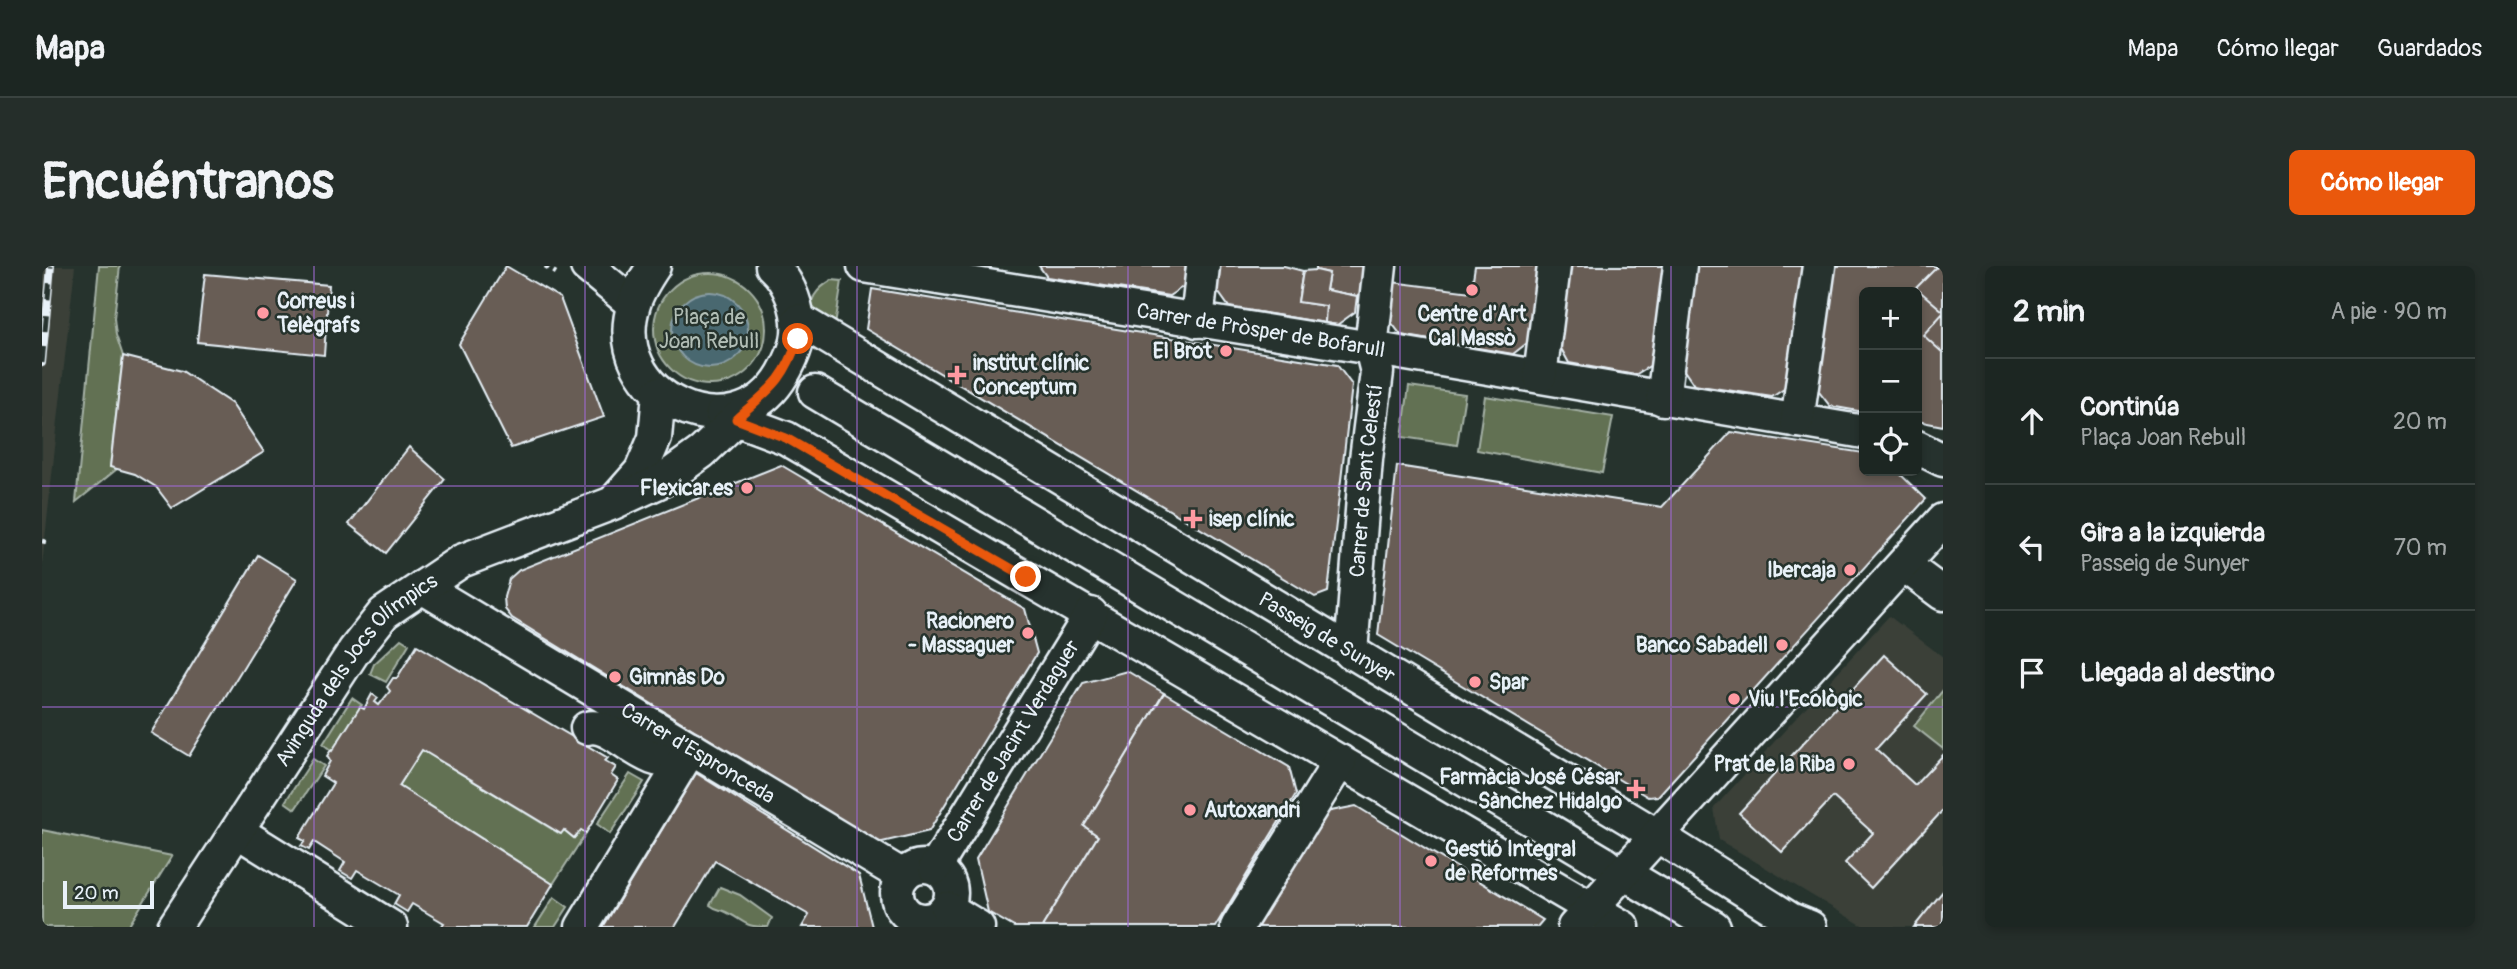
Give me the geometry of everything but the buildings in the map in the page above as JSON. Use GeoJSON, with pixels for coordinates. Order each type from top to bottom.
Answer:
{"type":"FeatureCollection","features":[{"type":"Feature","properties":{"kind":"street"},"geometry":{"type":"LineString","coordinates":[[587,266],[633,304]]}},
{"type":"Feature","properties":{"kind":"street"},"geometry":{"type":"LineString","coordinates":[[654,266],[633,304],[630,327],[636,364],[644,378],[659,393],[679,406],[701,413],[736,413],[786,438],[1340,761],[1583,917],[1623,927]]}},
{"type":"Feature","properties":{"kind":"street","name":"Carrer de Pròsper de Bofarull"},"geometry":{"type":"LineString","coordinates":[[864,266],[1012,278],[1197,321],[1859,431]]}},
{"type":"Feature","properties":{"kind":"street"},"geometry":{"type":"LineString","coordinates":[[1197,321],[1203,266]]}},
{"type":"Feature","properties":{"kind":"street","name":"Carrer de Sant Celestí"},"geometry":{"type":"LineString","coordinates":[[1351,653],[1366,459],[1377,372],[1371,348],[1380,266]]}},
{"type":"Feature","properties":{"kind":"street"},"geometry":{"type":"LineString","coordinates":[[1540,376],[1554,266]]}},
{"type":"Feature","properties":{"kind":"street"},"geometry":{"type":"LineString","coordinates":[[1663,398],[1679,266]]}},
{"type":"Feature","properties":{"kind":"street"},"geometry":{"type":"LineString","coordinates":[[1797,421],[1819,266]]}},
{"type":"Feature","properties":{"kind":"street"},"geometry":{"type":"LineString","coordinates":[[778,268],[799,320]]}},
{"type":"Feature","properties":{"kind":"street","name":"Passeig de Sunyer"},"geometry":{"type":"LineString","coordinates":[[799,320],[1801,924]]}},
{"type":"Feature","properties":{"kind":"street","name":"Avinguda dels Jocs Olímpics"},"geometry":{"type":"LineString","coordinates":[[174,927],[354,651],[384,614],[461,561],[613,503],[663,480],[702,452],[736,413],[762,399],[779,382],[791,361],[798,339],[799,320]]}},
{"type":"Feature","properties":{"kind":"street"},"geometry":{"type":"LineString","coordinates":[[843,347],[809,401],[1606,864]]}},
{"type":"Feature","properties":{"kind":"street","name":"Avinguda dels Jocs Olímpics"},"geometry":{"type":"LineString","coordinates":[[613,503],[641,471],[655,438],[659,393]]}},
{"type":"Feature","properties":{"kind":"street"},"geometry":{"type":"LineString","coordinates":[[1922,450],[1943,460]]}},
{"type":"Feature","properties":{"kind":"street"},"geometry":{"type":"LineString","coordinates":[[1583,917],[1943,520]]}},
{"type":"Feature","properties":{"kind":"street"},"geometry":{"type":"LineString","coordinates":[[1904,565],[1943,594]]}},
{"type":"Feature","properties":{"kind":"street","name":"Carrer d’Espronceda"},"geometry":{"type":"LineString","coordinates":[[422,587],[688,753],[902,876]]}},
{"type":"Feature","properties":{"kind":"street","name":"Carrer de Jacint Verdaguer"},"geometry":{"type":"LineString","coordinates":[[936,868],[1091,614]]}},
{"type":"Feature","properties":{"kind":"street"},"geometry":{"type":"LineString","coordinates":[[587,728],[601,728],[659,761],[672,762],[688,753]]}},
{"type":"Feature","properties":{"kind":"street"},"geometry":{"type":"LineString","coordinates":[[582,927],[688,753]]}},
{"type":"Feature","properties":{"kind":"street"},"geometry":{"type":"LineString","coordinates":[[1237,927],[1340,761]]}},
{"type":"Feature","properties":{"kind":"street"},"geometry":{"type":"LineString","coordinates":[[237,831],[391,927]]}},
{"type":"Feature","properties":{"kind":"street"},"geometry":{"type":"LineString","coordinates":[[920,866],[936,868],[944,874],[951,888],[947,908],[931,920],[907,922],[897,901],[898,885],[902,876],[920,866]]}},
{"type":"Feature","properties":{"kind":"street"},"geometry":{"type":"LineString","coordinates":[[1640,883],[1714,927]]}},
{"type":"Feature","properties":{"kind":"street"},"geometry":{"type":"LineString","coordinates":[[947,908],[978,927]]}},
{"type":"Feature","properties":{"kind":"shaded area"},"geometry":{"type":"Polygon","coordinates":[[[42,266],[75,266],[42,566],[42,266]]]}},
{"type":"Feature","properties":{"kind":"shaded area","name":"Prat de la Riba"},"geometry":{"type":"Polygon","coordinates":[[[1889,616],[1943,657],[1943,891],[1914,927],[1865,927],[1719,840],[1714,808],[1889,616]]]}},
{"type":"Feature","properties":{"kind":"green space"},"geometry":{"type":"Polygon","coordinates":[[[99,266],[120,266],[114,318],[123,356],[110,466],[117,469],[76,502],[99,266]]]}},
{"type":"Feature","properties":{"kind":"green space","name":"Plaça de Joan Rebull"},"geometry":{"type":"Polygon","coordinates":[[[710,273],[731,277],[750,289],[762,308],[766,329],[762,350],[750,369],[731,381],[710,385],[689,381],[670,369],[658,350],[654,329],[658,308],[670,289],[689,277],[710,273]]]}},
{"type":"Feature","properties":{"kind":"green space"},"geometry":{"type":"Polygon","coordinates":[[[832,280],[842,281],[834,332],[817,319],[811,306],[818,291],[832,280]]]}},
{"type":"Feature","properties":{"kind":"green space"},"geometry":{"type":"Polygon","coordinates":[[[1409,386],[1465,394],[1457,445],[1402,437],[1409,386]]]}},
{"type":"Feature","properties":{"kind":"green space"},"geometry":{"type":"Polygon","coordinates":[[[1485,396],[1613,417],[1602,473],[1477,450],[1485,396]]]}},
{"type":"Feature","properties":{"kind":"green space"},"geometry":{"type":"Polygon","coordinates":[[[401,639],[409,644],[386,682],[370,674],[374,664],[401,639]]]}},
{"type":"Feature","properties":{"kind":"green space"},"geometry":{"type":"Polygon","coordinates":[[[1943,690],[1943,749],[1914,726],[1943,690]]]}},
{"type":"Feature","properties":{"kind":"green space"},"geometry":{"type":"Polygon","coordinates":[[[352,698],[362,705],[332,751],[323,744],[352,698]]]}},
{"type":"Feature","properties":{"kind":"green space"},"geometry":{"type":"Polygon","coordinates":[[[422,750],[560,834],[564,830],[574,838],[581,830],[586,833],[553,884],[399,786],[422,750]]]}},
{"type":"Feature","properties":{"kind":"green space"},"geometry":{"type":"Polygon","coordinates":[[[313,759],[324,766],[295,809],[285,802],[313,759]]]}},
{"type":"Feature","properties":{"kind":"green space"},"geometry":{"type":"Polygon","coordinates":[[[630,774],[644,782],[610,834],[597,824],[630,774]]]}},
{"type":"Feature","properties":{"kind":"green space"},"geometry":{"type":"Polygon","coordinates":[[[42,830],[172,856],[128,927],[42,927],[42,830]]]}},
{"type":"Feature","properties":{"kind":"green space"},"geometry":{"type":"Polygon","coordinates":[[[720,887],[740,895],[772,918],[768,927],[749,925],[710,905],[720,887]]]}},
{"type":"Feature","properties":{"kind":"green space"},"geometry":{"type":"Polygon","coordinates":[[[554,897],[568,907],[555,927],[535,927],[554,897]]]}},
{"type":"Feature","properties":{"kind":"water"},"geometry":{"type":"Polygon","coordinates":[[[718,292],[731,298],[742,309],[748,322],[746,345],[731,362],[718,368],[702,368],[689,362],[674,345],[672,322],[678,309],[695,294],[718,292]]]}},
{"type":"Feature","properties":{"kind":"railway"},"geometry":{"type":"LineString","coordinates":[[42,363],[51,266]]}},
{"type":"Feature","properties":{"kind":"place","name":"Centre d'Art Cal Massò"},"geometry":{"type":"Point","coordinates":[1472,290]}},
{"type":"Feature","properties":{"kind":"place","name":"Correus i Telègrafs"},"geometry":{"type":"Point","coordinates":[263,313]}},
{"type":"Feature","properties":{"kind":"place","name":"El Brot"},"geometry":{"type":"Point","coordinates":[1226,351]}},
{"type":"Feature","properties":{"kind":"place","name":"institut clínic Conceptum"},"geometry":{"type":"Point","coordinates":[957,375]}},
{"type":"Feature","properties":{"kind":"place","name":"Flexicar.es"},"geometry":{"type":"Point","coordinates":[747,488]}},
{"type":"Feature","properties":{"kind":"place","name":"isep clínic"},"geometry":{"type":"Point","coordinates":[1193,519]}},
{"type":"Feature","properties":{"kind":"place","name":"Ibercaja"},"geometry":{"type":"Point","coordinates":[1850,570]}},
{"type":"Feature","properties":{"kind":"place","name":"Racionero - Massaguer"},"geometry":{"type":"Point","coordinates":[1028,633]}},
{"type":"Feature","properties":{"kind":"place","name":"Banco Sabadell"},"geometry":{"type":"Point","coordinates":[1782,645]}},
{"type":"Feature","properties":{"kind":"place","name":"Gimnàs Do"},"geometry":{"type":"Point","coordinates":[615,677]}},
{"type":"Feature","properties":{"kind":"place","name":"Spar"},"geometry":{"type":"Point","coordinates":[1475,682]}},
{"type":"Feature","properties":{"kind":"place","name":"Viu l'Ecològic"},"geometry":{"type":"Point","coordinates":[1734,699]}},
{"type":"Feature","properties":{"kind":"place","name":"Prat de la Riba"},"geometry":{"type":"Point","coordinates":[1849,764]}},
{"type":"Feature","properties":{"kind":"place","name":"Farmàcia José César Sànchez Hidalgo"},"geometry":{"type":"Point","coordinates":[1636,789]}},
{"type":"Feature","properties":{"kind":"place","name":"Autoxandri"},"geometry":{"type":"Point","coordinates":[1190,810]}},
{"type":"Feature","properties":{"kind":"place","name":"Gestió Integral de Reformes"},"geometry":{"type":"Point","coordinates":[1431,861]}},
{"type":"Feature","properties":{"kind":"route"},"geometry":{"type":"LineString","coordinates":[[798,339],[791,361],[779,382],[736,419],[786,438],[1026,577]]}}]}
